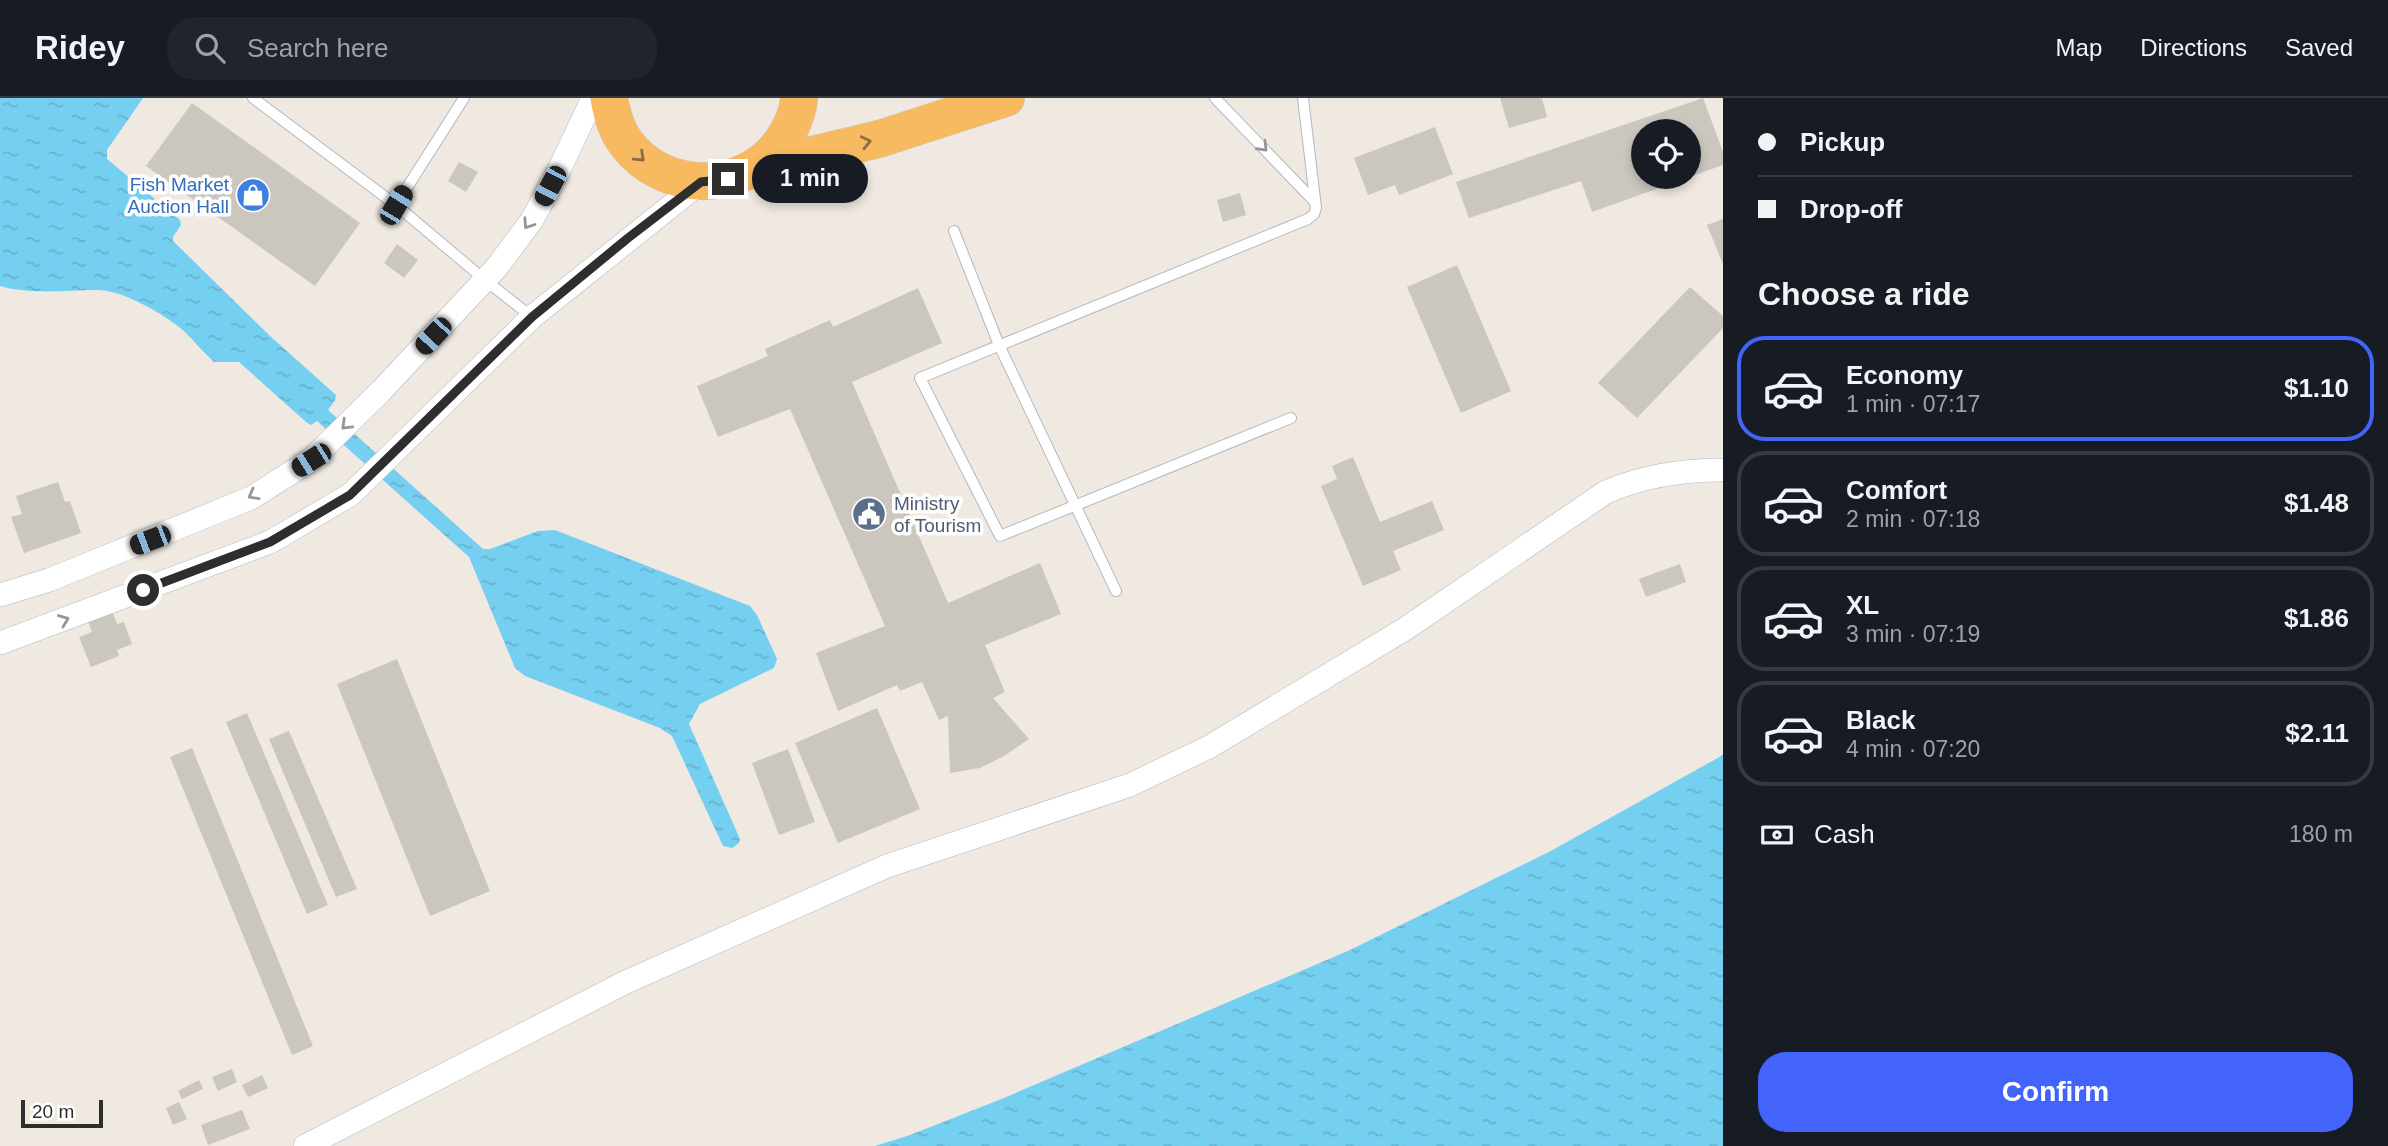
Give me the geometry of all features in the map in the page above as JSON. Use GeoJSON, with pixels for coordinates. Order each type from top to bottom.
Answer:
{"type":"FeatureCollection","features":[{"type":"Feature","properties":{"kind":"highway"},"geometry":{"type":"LineString","coordinates":[[609,98],[613,117],[626,143],[646,163],[672,177],[701,182],[728,179],[752,169],[879,139],[1006,98]]}},
{"type":"Feature","properties":{"kind":"highway"},"geometry":{"type":"LineString","coordinates":[[752,169],[774,153],[789,131],[799,98]]}},
{"type":"Feature","properties":{"kind":"street"},"geometry":{"type":"LineString","coordinates":[[0,595],[49,580],[251,498],[311,460],[381,391],[497,267],[532,220],[593,98]]}},
{"type":"Feature","properties":{"kind":"street"},"geometry":{"type":"LineString","coordinates":[[0,643],[270,542],[350,495],[532,317],[701,182]]}},
{"type":"Feature","properties":{"kind":"street"},"geometry":{"type":"LineString","coordinates":[[305,1146],[626,982],[887,866],[1130,785],[1167,769],[1209,747],[1405,629],[1606,492],[1628,482],[1651,477],[1723,470]]}},
{"type":"Feature","properties":{"kind":"lane"},"geometry":{"type":"LineString","coordinates":[[253,98],[396,205],[532,317]]}},
{"type":"Feature","properties":{"kind":"lane"},"geometry":{"type":"LineString","coordinates":[[396,205],[464,98]]}},
{"type":"Feature","properties":{"kind":"lane"},"geometry":{"type":"LineString","coordinates":[[1215,98],[1313,200]]}},
{"type":"Feature","properties":{"kind":"lane"},"geometry":{"type":"LineString","coordinates":[[1291,418],[1000,536],[920,378],[1308,219],[1316,208],[1303,98]]}},
{"type":"Feature","properties":{"kind":"lane"},"geometry":{"type":"LineString","coordinates":[[954,231],[999,345],[1116,591]]}},
{"type":"Feature","properties":{"kind":"water"},"geometry":{"type":"Polygon","coordinates":[[[0,98],[143,98],[107,150],[107,159],[180,220],[181,225],[173,241],[270,336],[336,395],[328,410],[483,549],[490,549],[538,531],[555,530],[750,606],[757,615],[777,659],[774,668],[700,704],[689,724],[740,839],[739,843],[732,848],[723,846],[672,736],[660,728],[525,676],[515,668],[469,557],[317,421],[311,425],[306,422],[239,362],[214,362],[176,324],[143,304],[119,294],[97,290],[48,291],[0,286],[0,98]]]}},
{"type":"Feature","properties":{"kind":"water"},"geometry":{"type":"Polygon","coordinates":[[[1723,755],[1723,1146],[875,1146],[1004,1098],[1350,950],[1549,852],[1723,755]]]}},
{"type":"Feature","properties":{"kind":"building"},"geometry":{"type":"Polygon","coordinates":[[[1500,98],[1542,98],[1547,117],[1509,128],[1500,98]]]}},
{"type":"Feature","properties":{"kind":"building"},"geometry":{"type":"Polygon","coordinates":[[[1703,98],[1723,152],[1723,165],[1701,173],[1701,119],[1641,119],[1703,98]]]}},
{"type":"Feature","properties":{"kind":"building","name":"Fish Market Auction Hall"},"geometry":{"type":"Polygon","coordinates":[[[192,103],[360,223],[315,286],[146,166],[192,103]]]}},
{"type":"Feature","properties":{"kind":"building"},"geometry":{"type":"Polygon","coordinates":[[[1631,122],[1631,189],[1656,189],[1592,212],[1581,181],[1469,218],[1456,182],[1631,122]]]}},
{"type":"Feature","properties":{"kind":"building"},"geometry":{"type":"Polygon","coordinates":[[[1435,127],[1453,174],[1399,195],[1395,185],[1368,195],[1354,158],[1435,127]]]}},
{"type":"Feature","properties":{"kind":"building"},"geometry":{"type":"Polygon","coordinates":[[[459,162],[478,172],[466,192],[448,181],[459,162]]]}},
{"type":"Feature","properties":{"kind":"building"},"geometry":{"type":"Polygon","coordinates":[[[1240,193],[1246,215],[1223,222],[1217,200],[1240,193]]]}},
{"type":"Feature","properties":{"kind":"building"},"geometry":{"type":"Polygon","coordinates":[[[1723,219],[1723,264],[1707,225],[1723,219]]]}},
{"type":"Feature","properties":{"kind":"building"},"geometry":{"type":"Polygon","coordinates":[[[397,244],[418,260],[404,278],[384,263],[397,244]]]}},
{"type":"Feature","properties":{"kind":"building"},"geometry":{"type":"Polygon","coordinates":[[[1457,265],[1511,391],[1461,413],[1407,287],[1457,265]]]}},
{"type":"Feature","properties":{"kind":"building"},"geometry":{"type":"Polygon","coordinates":[[[1690,287],[1723,316],[1723,328],[1637,418],[1598,383],[1690,287]]]}},
{"type":"Feature","properties":{"kind":"building"},"geometry":{"type":"Polygon","coordinates":[[[918,288],[942,343],[852,382],[948,603],[1040,563],[1061,614],[985,645],[1005,692],[993,698],[1029,739],[980,768],[950,773],[948,716],[939,720],[922,682],[900,691],[897,685],[838,711],[816,653],[885,626],[790,409],[718,437],[697,386],[768,356],[765,349],[830,320],[833,327],[918,288]]]}},
{"type":"Feature","properties":{"kind":"building"},"geometry":{"type":"Polygon","coordinates":[[[1353,457],[1380,522],[1432,501],[1444,530],[1393,551],[1401,570],[1363,586],[1321,486],[1337,479],[1332,466],[1353,457]]]}},
{"type":"Feature","properties":{"kind":"building"},"geometry":{"type":"Polygon","coordinates":[[[58,482],[65,502],[70,501],[81,533],[24,553],[11,517],[22,514],[16,496],[58,482]]]}},
{"type":"Feature","properties":{"kind":"building"},"geometry":{"type":"Polygon","coordinates":[[[1680,564],[1686,582],[1646,597],[1639,579],[1680,564]]]}},
{"type":"Feature","properties":{"kind":"building"},"geometry":{"type":"Polygon","coordinates":[[[112,611],[117,624],[124,622],[132,644],[117,650],[119,656],[91,667],[79,637],[92,632],[88,621],[112,611]]]}},
{"type":"Feature","properties":{"kind":"building"},"geometry":{"type":"Polygon","coordinates":[[[397,659],[490,891],[430,916],[337,684],[397,659]]]}},
{"type":"Feature","properties":{"kind":"building"},"geometry":{"type":"Polygon","coordinates":[[[877,708],[920,809],[838,843],[795,743],[877,708]]]}},
{"type":"Feature","properties":{"kind":"building"},"geometry":{"type":"Polygon","coordinates":[[[247,713],[328,905],[307,914],[226,722],[247,713]]]}},
{"type":"Feature","properties":{"kind":"building"},"geometry":{"type":"Polygon","coordinates":[[[289,731],[357,889],[336,897],[269,739],[289,731]]]}},
{"type":"Feature","properties":{"kind":"building"},"geometry":{"type":"Polygon","coordinates":[[[192,748],[313,1046],[292,1055],[170,757],[192,748]]]}},
{"type":"Feature","properties":{"kind":"building"},"geometry":{"type":"Polygon","coordinates":[[[788,749],[815,822],[779,835],[752,763],[788,749]]]}},
{"type":"Feature","properties":{"kind":"building"},"geometry":{"type":"Polygon","coordinates":[[[232,1069],[237,1082],[218,1091],[212,1077],[232,1069]]]}},
{"type":"Feature","properties":{"kind":"building"},"geometry":{"type":"Polygon","coordinates":[[[262,1075],[268,1088],[248,1097],[242,1085],[262,1075]]]}},
{"type":"Feature","properties":{"kind":"building"},"geometry":{"type":"Polygon","coordinates":[[[199,1080],[203,1089],[182,1099],[178,1091],[199,1080]]]}},
{"type":"Feature","properties":{"kind":"building"},"geometry":{"type":"Polygon","coordinates":[[[179,1102],[187,1119],[173,1125],[166,1108],[179,1102]]]}},
{"type":"Feature","properties":{"kind":"building"},"geometry":{"type":"Polygon","coordinates":[[[242,1110],[250,1129],[208,1145],[201,1125],[242,1110]]]}},
{"type":"Feature","properties":{"kind":"place","name":"Fish Market Auction Hall"},"geometry":{"type":"Point","coordinates":[253,195]}},
{"type":"Feature","properties":{"kind":"place","name":"Ministry of Tourism"},"geometry":{"type":"Point","coordinates":[869,514]}},
{"type":"Feature","properties":{"kind":"route"},"geometry":{"type":"LineString","coordinates":[[143,590],[270,542],[350,495],[532,317],[701,182],[728,179]]}}]}
